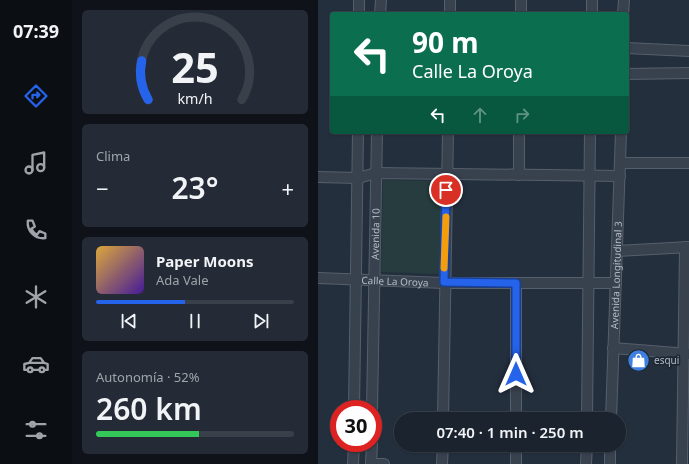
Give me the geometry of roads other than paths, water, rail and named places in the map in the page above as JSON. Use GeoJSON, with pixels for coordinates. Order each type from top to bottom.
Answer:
{"type":"FeatureCollection","features":[{"type":"Feature","properties":{"kind":"street"},"geometry":{"type":"LineString","coordinates":[[359,0],[359,12]]}},
{"type":"Feature","properties":{"kind":"street"},"geometry":{"type":"LineString","coordinates":[[380,0],[380,12]]}},
{"type":"Feature","properties":{"kind":"street"},"geometry":{"type":"LineString","coordinates":[[450,0],[450,12]]}},
{"type":"Feature","properties":{"kind":"street"},"geometry":{"type":"LineString","coordinates":[[521,0],[521,12]]}},
{"type":"Feature","properties":{"kind":"street"},"geometry":{"type":"LineString","coordinates":[[592,0],[592,12]]}},
{"type":"Feature","properties":{"kind":"street"},"geometry":{"type":"LineString","coordinates":[[623,12],[624,0]]}},
{"type":"Feature","properties":{"kind":"street"},"geometry":{"type":"LineString","coordinates":[[629,48],[689,51]]}},
{"type":"Feature","properties":{"kind":"street"},"geometry":{"type":"LineString","coordinates":[[629,74],[689,73]]}},
{"type":"Feature","properties":{"kind":"street","name":"Avenida 10"},"geometry":{"type":"LineString","coordinates":[[354,400],[358,134]]}},
{"type":"Feature","properties":{"kind":"street","name":"Avenida 10"},"geometry":{"type":"LineString","coordinates":[[372,400],[377,134]]}},
{"type":"Feature","properties":{"kind":"street"},"geometry":{"type":"LineString","coordinates":[[443,412],[444,282],[448,134]]}},
{"type":"Feature","properties":{"kind":"street"},"geometry":{"type":"LineString","coordinates":[[519,175],[520,134]]}},
{"type":"Feature","properties":{"kind":"street"},"geometry":{"type":"LineString","coordinates":[[587,412],[590,284],[590,134]]}},
{"type":"Feature","properties":{"kind":"street","name":"Avenida Longitudinal 3"},"geometry":{"type":"LineString","coordinates":[[611,412],[621,134]]}},
{"type":"Feature","properties":{"kind":"street"},"geometry":{"type":"LineString","coordinates":[[620,163],[689,163]]}},
{"type":"Feature","properties":{"kind":"street"},"geometry":{"type":"LineString","coordinates":[[318,177],[358,178],[376,173],[620,176]]}},
{"type":"Feature","properties":{"kind":"street"},"geometry":{"type":"LineString","coordinates":[[617,251],[687,247],[686,354],[682,464]]}},
{"type":"Feature","properties":{"kind":"street","name":"Calle La Oroya"},"geometry":{"type":"LineString","coordinates":[[318,278],[444,282],[616,283]]}},
{"type":"Feature","properties":{"kind":"street"},"geometry":{"type":"LineString","coordinates":[[516,283],[516,412]]}},
{"type":"Feature","properties":{"kind":"street"},"geometry":{"type":"LineString","coordinates":[[613,348],[686,354]]}},
{"type":"Feature","properties":{"kind":"street"},"geometry":{"type":"LineString","coordinates":[[353,464],[354,452]]}},
{"type":"Feature","properties":{"kind":"street"},"geometry":{"type":"LineString","coordinates":[[372,452],[371,464],[384,464]]}},
{"type":"Feature","properties":{"kind":"street"},"geometry":{"type":"LineString","coordinates":[[442,452],[442,464]]}},
{"type":"Feature","properties":{"kind":"street"},"geometry":{"type":"LineString","coordinates":[[516,452],[516,464]]}},
{"type":"Feature","properties":{"kind":"street"},"geometry":{"type":"LineString","coordinates":[[586,464],[587,452]]}},
{"type":"Feature","properties":{"kind":"street"},"geometry":{"type":"LineString","coordinates":[[610,452],[610,464]]}},
{"type":"Feature","properties":{"kind":"place","name":"esqui"},"geometry":{"type":"Point","coordinates":[638,360]}}]}
